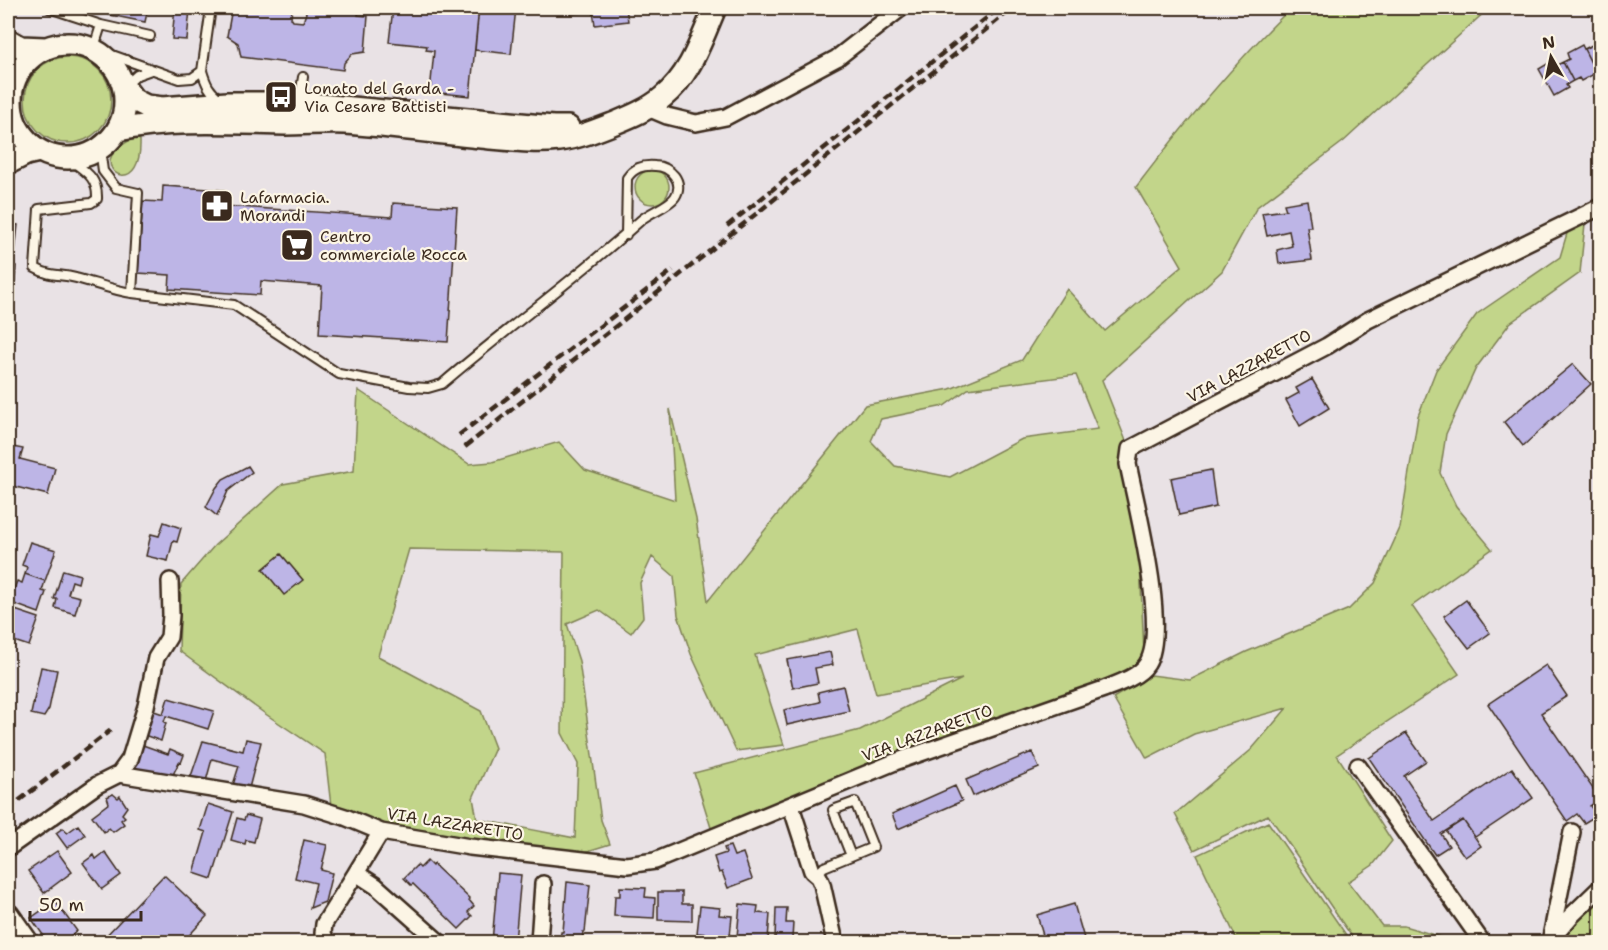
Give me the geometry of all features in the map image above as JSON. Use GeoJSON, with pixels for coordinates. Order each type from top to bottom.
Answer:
{"type":"FeatureCollection","features":[{"type":"Feature","properties":{"kind":"street"},"geometry":{"type":"LineString","coordinates":[[124,87],[126,102],[118,130],[100,148],[81,157],[53,156],[39,151],[20,134],[9,103],[14,80],[27,60],[45,48],[59,44],[74,44],[98,50],[114,68],[124,87],[134,99],[146,106],[538,141],[558,140],[588,134],[625,119],[648,108],[663,97],[685,74],[715,8]]}},
{"type":"Feature","properties":{"kind":"street"},"geometry":{"type":"LineString","coordinates":[[648,108],[667,116],[696,123],[726,117],[837,58],[901,8]]}},
{"type":"Feature","properties":{"kind":"street"},"geometry":{"type":"LineString","coordinates":[[8,40],[21,47],[45,48]]}},
{"type":"Feature","properties":{"kind":"street"},"geometry":{"type":"LineString","coordinates":[[118,130],[227,112],[295,109],[553,128],[581,127],[625,119]]}},
{"type":"Feature","properties":{"kind":"street"},"geometry":{"type":"LineString","coordinates":[[8,163],[26,154],[39,151]]}},
{"type":"Feature","properties":{"kind":"street","name":"VIA LAZZARETTO"},"geometry":{"type":"LineString","coordinates":[[119,774],[304,804],[381,832],[470,847],[627,865],[655,861],[895,762],[1104,689],[1134,675],[1146,666],[1151,655],[1154,634],[1151,588],[1128,464],[1130,449],[1327,346],[1368,320],[1600,207]]}},
{"type":"Feature","properties":{"kind":"street"},"geometry":{"type":"LineString","coordinates":[[8,848],[97,784],[119,774],[130,759],[146,706],[156,658],[169,637],[170,581]]}},
{"type":"Feature","properties":{"kind":"street"},"geometry":{"type":"LineString","coordinates":[[1358,766],[1482,942]]}},
{"type":"Feature","properties":{"kind":"street"},"geometry":{"type":"LineString","coordinates":[[791,806],[812,871],[819,877],[822,884],[835,942]]}},
{"type":"Feature","properties":{"kind":"street"},"geometry":{"type":"LineString","coordinates":[[326,942],[323,933],[324,924],[381,832]]}},
{"type":"Feature","properties":{"kind":"street"},"geometry":{"type":"LineString","coordinates":[[1550,941],[1572,832]]}},
{"type":"Feature","properties":{"kind":"street"},"geometry":{"type":"LineString","coordinates":[[356,873],[376,886],[439,942]]}},
{"type":"Feature","properties":{"kind":"street"},"geometry":{"type":"LineString","coordinates":[[539,942],[543,884]]}},
{"type":"Feature","properties":{"kind":"street"},"geometry":{"type":"LineString","coordinates":[[1550,941],[1571,916],[1600,888]]}},
{"type":"Feature","properties":{"kind":"street"},"geometry":{"type":"LineString","coordinates":[[8,917],[16,942]]}},
{"type":"Feature","properties":{"kind":"street"},"geometry":{"type":"LineString","coordinates":[[8,917],[27,942]]}},
{"type":"Feature","properties":{"kind":"lane"},"geometry":{"type":"LineString","coordinates":[[49,8],[101,26],[150,36]]}},
{"type":"Feature","properties":{"kind":"lane"},"geometry":{"type":"LineString","coordinates":[[212,8],[202,71],[206,85],[227,112],[238,115],[270,115]]}},
{"type":"Feature","properties":{"kind":"lane"},"geometry":{"type":"LineString","coordinates":[[101,26],[96,41],[98,50],[180,79],[192,78],[202,71]]}},
{"type":"Feature","properties":{"kind":"lane"},"geometry":{"type":"LineString","coordinates":[[124,87],[137,75],[151,70]]}},
{"type":"Feature","properties":{"kind":"lane"},"geometry":{"type":"LineString","coordinates":[[295,109],[303,77]]}},
{"type":"Feature","properties":{"kind":"lane"},"geometry":{"type":"LineString","coordinates":[[100,148],[103,171],[116,188],[138,194],[132,292]]}},
{"type":"Feature","properties":{"kind":"lane"},"geometry":{"type":"LineString","coordinates":[[68,158],[92,178],[97,186],[96,199],[91,203],[39,209],[35,268],[47,275],[74,277],[109,289],[234,305],[339,374],[409,387],[428,388],[442,384],[626,235],[642,218],[673,200],[678,192],[675,175],[669,170],[660,166],[648,165],[638,167],[627,178],[626,235]]}},
{"type":"Feature","properties":{"kind":"lane"},"geometry":{"type":"LineString","coordinates":[[819,877],[824,867],[873,847],[855,802],[833,810],[850,856]]}},
{"type":"Feature","properties":{"kind":"green space"},"geometry":{"type":"Polygon","coordinates":[[[1291,8],[1489,8],[1344,141],[1257,207],[1222,271],[1102,380],[1126,441],[1121,460],[1140,561],[1144,654],[1131,669],[1104,689],[712,831],[694,773],[860,730],[962,679],[876,694],[858,629],[755,655],[784,745],[736,751],[691,654],[678,615],[674,576],[652,557],[640,583],[643,617],[631,633],[599,610],[567,624],[579,661],[601,820],[610,844],[575,855],[392,826],[331,806],[325,754],[179,651],[181,584],[215,545],[283,484],[354,471],[358,390],[469,464],[492,462],[559,442],[585,470],[675,500],[670,409],[696,519],[708,601],[865,405],[950,389],[1022,360],[1067,289],[1105,331],[1182,266],[1136,187],[1211,94],[1291,8]],[[1076,375],[968,389],[944,406],[881,419],[871,441],[895,466],[950,477],[1022,439],[1098,429],[1076,375]],[[409,549],[378,656],[481,711],[495,748],[473,798],[477,819],[575,838],[578,764],[562,733],[564,552],[409,549]]]}},
{"type":"Feature","properties":{"kind":"green space"},"geometry":{"type":"Polygon","coordinates":[[[68,57],[84,61],[98,70],[107,84],[111,100],[107,116],[98,130],[84,139],[68,143],[52,139],[38,130],[29,116],[25,100],[29,84],[38,70],[52,61],[68,57]]]}},
{"type":"Feature","properties":{"kind":"green space"},"geometry":{"type":"Polygon","coordinates":[[[135,137],[140,140],[139,157],[135,168],[129,174],[117,173],[112,169],[110,163],[112,155],[119,147],[135,137]]]}},
{"type":"Feature","properties":{"kind":"green space"},"geometry":{"type":"Polygon","coordinates":[[[652,170],[664,175],[669,187],[664,199],[652,204],[640,199],[635,187],[640,175],[652,170]]]}},
{"type":"Feature","properties":{"kind":"green space"},"geometry":{"type":"Polygon","coordinates":[[[1585,224],[1580,273],[1510,323],[1476,368],[1446,434],[1440,473],[1456,506],[1492,549],[1412,606],[1459,674],[1337,755],[1392,841],[1373,865],[1348,882],[1382,926],[1404,926],[1458,942],[1356,942],[1268,815],[1194,850],[1175,814],[1251,750],[1287,708],[1194,734],[1147,758],[1113,698],[1151,675],[1190,680],[1246,652],[1349,609],[1375,583],[1400,528],[1418,416],[1436,370],[1477,314],[1560,257],[1568,230],[1585,224]]]}},
{"type":"Feature","properties":{"kind":"green space"},"geometry":{"type":"Polygon","coordinates":[[[1268,822],[1351,942],[1238,942],[1197,855],[1268,822]]]}},
{"type":"Feature","properties":{"kind":"green space"},"geometry":{"type":"Polygon","coordinates":[[[1600,900],[1600,942],[1556,942],[1600,900]]]}},
{"type":"Feature","properties":{"kind":"building"},"geometry":{"type":"Polygon","coordinates":[[[76,8],[148,8],[145,22],[76,8]]]}},
{"type":"Feature","properties":{"kind":"building"},"geometry":{"type":"Polygon","coordinates":[[[175,8],[199,8],[199,10],[190,9],[187,40],[172,39],[175,8]]]}},
{"type":"Feature","properties":{"kind":"building"},"geometry":{"type":"Polygon","coordinates":[[[232,8],[295,8],[359,8],[358,15],[368,16],[365,52],[352,54],[344,63],[343,70],[241,57],[238,43],[227,36],[232,8]],[[292,9],[293,21],[303,22],[305,9],[292,9]]]}},
{"type":"Feature","properties":{"kind":"building"},"geometry":{"type":"Polygon","coordinates":[[[393,8],[479,8],[470,96],[430,92],[434,51],[426,50],[427,46],[389,42],[393,8]]]}},
{"type":"Feature","properties":{"kind":"building"},"geometry":{"type":"Polygon","coordinates":[[[479,8],[516,8],[511,54],[475,50],[479,8]]]}},
{"type":"Feature","properties":{"kind":"building"},"geometry":{"type":"Polygon","coordinates":[[[570,8],[626,8],[628,21],[595,25],[593,11],[571,14],[570,8]]]}},
{"type":"Feature","properties":{"kind":"building"},"geometry":{"type":"Polygon","coordinates":[[[1598,42],[1600,75],[1598,76],[1584,49],[1598,42]]]}},
{"type":"Feature","properties":{"kind":"building"},"geometry":{"type":"Polygon","coordinates":[[[1582,45],[1596,73],[1581,81],[1579,78],[1573,81],[1563,62],[1569,59],[1567,53],[1582,45]]]}},
{"type":"Feature","properties":{"kind":"building"},"geometry":{"type":"Polygon","coordinates":[[[1554,60],[1557,65],[1563,62],[1573,81],[1566,85],[1568,88],[1554,96],[1539,69],[1554,60]]]}},
{"type":"Feature","properties":{"kind":"building"},"geometry":{"type":"Polygon","coordinates":[[[1600,116],[1600,131],[1594,119],[1600,116]]]}},
{"type":"Feature","properties":{"kind":"building","name":"Centro commerciale Rocca"},"geometry":{"type":"Polygon","coordinates":[[[163,186],[224,190],[223,206],[392,217],[393,203],[457,207],[448,342],[319,334],[322,286],[261,281],[260,295],[169,289],[170,275],[138,273],[143,201],[162,202],[163,186]]]}},
{"type":"Feature","properties":{"kind":"building"},"geometry":{"type":"Polygon","coordinates":[[[1307,200],[1311,227],[1307,227],[1312,260],[1279,264],[1277,250],[1292,246],[1289,231],[1267,236],[1262,213],[1286,210],[1284,204],[1307,200]]]}},
{"type":"Feature","properties":{"kind":"building"},"geometry":{"type":"Polygon","coordinates":[[[8,224],[18,225],[15,253],[8,252],[8,224]]]}},
{"type":"Feature","properties":{"kind":"building"},"geometry":{"type":"Polygon","coordinates":[[[8,266],[16,266],[15,281],[8,280],[8,266]]]}},
{"type":"Feature","properties":{"kind":"building"},"geometry":{"type":"Polygon","coordinates":[[[1573,364],[1591,384],[1523,446],[1504,422],[1573,364]]]}},
{"type":"Feature","properties":{"kind":"building"},"geometry":{"type":"Polygon","coordinates":[[[1312,379],[1329,408],[1300,426],[1286,400],[1299,393],[1296,388],[1312,379]]]}},
{"type":"Feature","properties":{"kind":"building"},"geometry":{"type":"Polygon","coordinates":[[[8,446],[23,449],[20,459],[55,468],[48,495],[8,485],[10,475],[8,475],[8,446]]]}},
{"type":"Feature","properties":{"kind":"building"},"geometry":{"type":"Polygon","coordinates":[[[248,466],[252,472],[228,491],[217,516],[206,507],[216,488],[223,479],[248,466]]]}},
{"type":"Feature","properties":{"kind":"building"},"geometry":{"type":"Polygon","coordinates":[[[1211,470],[1216,507],[1179,515],[1171,478],[1211,470]]]}},
{"type":"Feature","properties":{"kind":"building"},"geometry":{"type":"Polygon","coordinates":[[[164,522],[181,528],[177,542],[173,541],[168,561],[146,556],[151,534],[159,536],[164,522]]]}},
{"type":"Feature","properties":{"kind":"building"},"geometry":{"type":"Polygon","coordinates":[[[30,542],[56,550],[45,581],[25,574],[27,567],[22,565],[30,542]]]}},
{"type":"Feature","properties":{"kind":"building"},"geometry":{"type":"Polygon","coordinates":[[[281,554],[303,580],[284,595],[263,569],[281,554]]]}},
{"type":"Feature","properties":{"kind":"building"},"geometry":{"type":"Polygon","coordinates":[[[63,570],[80,575],[78,583],[72,581],[68,594],[80,597],[75,614],[55,608],[57,599],[54,599],[63,570]]]}},
{"type":"Feature","properties":{"kind":"building"},"geometry":{"type":"Polygon","coordinates":[[[25,574],[45,581],[42,591],[46,592],[39,613],[9,602],[17,581],[22,583],[25,574]]]}},
{"type":"Feature","properties":{"kind":"building"},"geometry":{"type":"Polygon","coordinates":[[[1466,600],[1490,633],[1469,648],[1444,616],[1466,600]]]}},
{"type":"Feature","properties":{"kind":"building"},"geometry":{"type":"Polygon","coordinates":[[[15,610],[39,618],[29,646],[8,639],[8,618],[12,619],[15,610]]]}},
{"type":"Feature","properties":{"kind":"building"},"geometry":{"type":"Polygon","coordinates":[[[830,652],[833,665],[815,668],[818,683],[793,688],[787,660],[830,652]]]}},
{"type":"Feature","properties":{"kind":"building"},"geometry":{"type":"Polygon","coordinates":[[[1546,665],[1567,696],[1541,713],[1600,799],[1590,806],[1597,815],[1584,823],[1577,814],[1567,821],[1488,704],[1546,665]]]}},
{"type":"Feature","properties":{"kind":"building"},"geometry":{"type":"Polygon","coordinates":[[[41,667],[57,670],[49,709],[44,717],[31,714],[41,667]]]}},
{"type":"Feature","properties":{"kind":"building"},"geometry":{"type":"Polygon","coordinates":[[[843,686],[849,711],[787,725],[784,710],[820,702],[818,692],[843,686]]]}},
{"type":"Feature","properties":{"kind":"building"},"geometry":{"type":"Polygon","coordinates":[[[168,698],[214,711],[208,729],[166,716],[161,741],[144,735],[151,710],[163,714],[168,698]]]}},
{"type":"Feature","properties":{"kind":"building"},"geometry":{"type":"Polygon","coordinates":[[[1406,733],[1426,761],[1404,776],[1434,821],[1512,768],[1533,798],[1475,837],[1463,820],[1441,834],[1449,846],[1435,855],[1369,758],[1406,733]]]}},
{"type":"Feature","properties":{"kind":"building"},"geometry":{"type":"Polygon","coordinates":[[[246,739],[261,742],[248,792],[232,788],[239,766],[212,759],[205,785],[189,782],[203,741],[243,751],[246,739]]]}},
{"type":"Feature","properties":{"kind":"building"},"geometry":{"type":"Polygon","coordinates":[[[140,744],[168,754],[170,749],[184,755],[171,779],[132,772],[140,744]]]}},
{"type":"Feature","properties":{"kind":"building"},"geometry":{"type":"Polygon","coordinates":[[[1032,752],[1039,768],[973,796],[966,780],[1032,752]]]}},
{"type":"Feature","properties":{"kind":"building"},"geometry":{"type":"Polygon","coordinates":[[[955,786],[962,801],[898,829],[892,814],[955,786]]]}},
{"type":"Feature","properties":{"kind":"building"},"geometry":{"type":"Polygon","coordinates":[[[113,794],[118,798],[120,796],[127,807],[122,814],[125,817],[121,820],[124,824],[113,832],[109,828],[104,832],[92,816],[109,803],[107,797],[113,794]]]}},
{"type":"Feature","properties":{"kind":"building"},"geometry":{"type":"Polygon","coordinates":[[[208,804],[233,812],[212,879],[194,873],[206,832],[200,830],[208,804]]]}},
{"type":"Feature","properties":{"kind":"building"},"geometry":{"type":"Polygon","coordinates":[[[246,815],[260,819],[254,842],[246,840],[245,844],[231,840],[237,818],[244,820],[246,815]]]}},
{"type":"Feature","properties":{"kind":"building"},"geometry":{"type":"Polygon","coordinates":[[[1463,820],[1481,846],[1465,857],[1446,831],[1463,820]]]}},
{"type":"Feature","properties":{"kind":"building"},"geometry":{"type":"Polygon","coordinates":[[[78,825],[85,835],[67,848],[56,833],[63,828],[67,833],[78,825]]]}},
{"type":"Feature","properties":{"kind":"building"},"geometry":{"type":"Polygon","coordinates":[[[304,840],[327,845],[321,870],[332,873],[325,902],[310,908],[316,883],[295,878],[304,840]]]}},
{"type":"Feature","properties":{"kind":"building"},"geometry":{"type":"Polygon","coordinates":[[[730,846],[734,856],[743,853],[752,879],[728,888],[722,872],[719,873],[714,857],[726,853],[724,848],[730,846]]]}},
{"type":"Feature","properties":{"kind":"building"},"geometry":{"type":"Polygon","coordinates":[[[57,851],[72,872],[44,893],[28,871],[57,851]]]}},
{"type":"Feature","properties":{"kind":"building"},"geometry":{"type":"Polygon","coordinates":[[[105,852],[121,875],[102,889],[83,863],[94,855],[96,859],[105,852]]]}},
{"type":"Feature","properties":{"kind":"building"},"geometry":{"type":"Polygon","coordinates":[[[427,861],[470,899],[474,906],[468,912],[472,916],[459,929],[404,878],[417,865],[420,868],[427,861]]]}},
{"type":"Feature","properties":{"kind":"building"},"geometry":{"type":"Polygon","coordinates":[[[498,873],[521,875],[515,942],[492,942],[498,873]]]}},
{"type":"Feature","properties":{"kind":"building"},"geometry":{"type":"Polygon","coordinates":[[[164,875],[207,916],[183,942],[100,942],[164,875]]]}},
{"type":"Feature","properties":{"kind":"building"},"geometry":{"type":"Polygon","coordinates":[[[567,882],[590,885],[582,942],[560,942],[561,932],[563,932],[567,882]]]}},
{"type":"Feature","properties":{"kind":"building"},"geometry":{"type":"Polygon","coordinates":[[[620,887],[646,888],[645,897],[655,898],[654,918],[614,916],[615,896],[620,896],[620,887]]]}},
{"type":"Feature","properties":{"kind":"building"},"geometry":{"type":"Polygon","coordinates":[[[658,892],[682,892],[682,904],[692,904],[692,921],[658,920],[658,892]]]}},
{"type":"Feature","properties":{"kind":"building"},"geometry":{"type":"Polygon","coordinates":[[[55,901],[77,931],[62,942],[48,942],[31,918],[55,901]]]}},
{"type":"Feature","properties":{"kind":"building"},"geometry":{"type":"Polygon","coordinates":[[[740,904],[758,906],[757,913],[770,914],[768,939],[737,937],[740,904]]]}},
{"type":"Feature","properties":{"kind":"building"},"geometry":{"type":"Polygon","coordinates":[[[1074,904],[1085,942],[1045,942],[1037,915],[1074,904]]]}},
{"type":"Feature","properties":{"kind":"building"},"geometry":{"type":"Polygon","coordinates":[[[700,906],[720,908],[719,915],[732,916],[730,936],[697,933],[700,906]]]}},
{"type":"Feature","properties":{"kind":"building"},"geometry":{"type":"Polygon","coordinates":[[[776,908],[787,908],[786,923],[793,923],[792,939],[775,939],[776,908]]]}},
{"type":"Feature","properties":{"kind":"railway"},"geometry":{"type":"LineString","coordinates":[[727,226],[999,8]]}},
{"type":"Feature","properties":{"kind":"railway"},"geometry":{"type":"LineString","coordinates":[[465,447],[1013,8]]}},
{"type":"Feature","properties":{"kind":"railway"},"geometry":{"type":"LineString","coordinates":[[459,435],[673,270]]}},
{"type":"Feature","properties":{"kind":"railway"},"geometry":{"type":"LineString","coordinates":[[8,809],[111,730]]}},
{"type":"Feature","properties":{"kind":"place","name":"Lonato del Garda - Via Cesare Battisti"},"geometry":{"type":"Point","coordinates":[281,97]}},
{"type":"Feature","properties":{"kind":"place","name":"Lafarmacia. Morandi"},"geometry":{"type":"Point","coordinates":[217,206]}},
{"type":"Feature","properties":{"kind":"place","name":"Centro commerciale Rocca"},"geometry":{"type":"Point","coordinates":[297,245]}}]}
